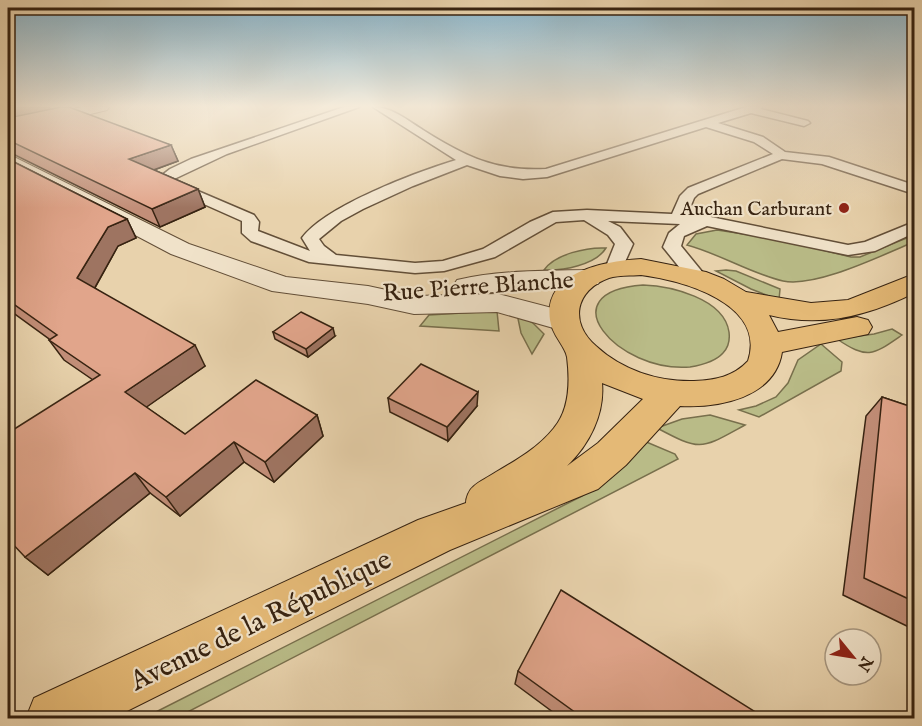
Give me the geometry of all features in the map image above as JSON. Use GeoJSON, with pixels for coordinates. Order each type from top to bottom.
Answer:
{"type":"FeatureCollection","features":[{"type":"Feature","properties":{"kind":"main road"},"geometry":{"type":"LineString","coordinates":[[655,268],[699,279],[735,298],[751,312],[762,328],[767,345],[766,357],[760,369],[735,387],[694,394],[671,393],[630,382],[612,374],[574,337],[565,304],[568,296],[573,289],[601,273],[655,268]]}},
{"type":"Feature","properties":{"kind":"main road"},"geometry":{"type":"LineString","coordinates":[[735,298],[775,308],[834,312],[855,307],[915,282]]}},
{"type":"Feature","properties":{"kind":"main road"},"geometry":{"type":"LineString","coordinates":[[767,345],[879,322],[915,305]]}},
{"type":"Feature","properties":{"kind":"main road","name":"Avenue de la République"},"geometry":{"type":"LineString","coordinates":[[434,535],[556,454],[572,435],[584,406],[574,337]]}},
{"type":"Feature","properties":{"kind":"main road","name":"Avenue de la République"},"geometry":{"type":"LineString","coordinates":[[54,718],[434,535],[584,477],[612,454],[671,393]]}},
{"type":"Feature","properties":{"kind":"street","name":"Rue Pierre Blanche"},"geometry":{"type":"LineString","coordinates":[[8,160],[180,249],[282,285],[368,295],[414,305],[498,303],[574,337]]}},
{"type":"Feature","properties":{"kind":"street","name":"Rue Pierre Blanche"},"geometry":{"type":"LineString","coordinates":[[368,295],[601,273]]}},
{"type":"Feature","properties":{"kind":"lane"},"geometry":{"type":"LineString","coordinates":[[256,141],[170,173],[164,179],[166,182],[248,218],[251,222],[250,233],[257,237],[309,256],[331,260],[415,268],[444,266],[489,253],[553,217],[586,215],[706,221],[848,250],[869,247],[915,227]]}},
{"type":"Feature","properties":{"kind":"lane"},"geometry":{"type":"LineString","coordinates":[[434,141],[467,161],[499,173],[535,175],[647,141]]}},
{"type":"Feature","properties":{"kind":"lane"},"geometry":{"type":"LineString","coordinates":[[759,141],[778,150],[781,155]]}},
{"type":"Feature","properties":{"kind":"lane"},"geometry":{"type":"LineString","coordinates":[[678,218],[687,196],[693,192],[781,155],[824,160],[915,190]]}},
{"type":"Feature","properties":{"kind":"lane"},"geometry":{"type":"LineString","coordinates":[[331,260],[311,243],[310,238],[320,226],[438,170],[467,161]]}},
{"type":"Feature","properties":{"kind":"lane"},"geometry":{"type":"LineString","coordinates":[[586,215],[614,231],[624,244],[601,273]]}},
{"type":"Feature","properties":{"kind":"lane"},"geometry":{"type":"LineString","coordinates":[[699,279],[672,247],[673,239],[678,231],[706,221]]}},
{"type":"Feature","properties":{"kind":"green space"},"geometry":{"type":"Polygon","coordinates":[[[717,230],[777,239],[851,257],[860,257],[914,235],[914,242],[849,269],[813,280],[797,282],[771,278],[687,245],[696,234],[717,230]]]}},
{"type":"Feature","properties":{"kind":"green space"},"geometry":{"type":"Polygon","coordinates":[[[606,248],[595,259],[587,263],[569,268],[544,270],[549,264],[563,256],[590,249],[606,248]]]}},
{"type":"Feature","properties":{"kind":"green space"},"geometry":{"type":"Polygon","coordinates":[[[716,271],[736,271],[780,289],[779,300],[716,271]]]}},
{"type":"Feature","properties":{"kind":"green space"},"geometry":{"type":"Polygon","coordinates":[[[643,285],[681,291],[707,302],[717,310],[725,320],[729,332],[729,343],[725,351],[712,361],[690,367],[663,365],[639,358],[618,346],[603,331],[596,316],[599,302],[614,291],[643,285]]]}},
{"type":"Feature","properties":{"kind":"green space"},"geometry":{"type":"Polygon","coordinates":[[[497,311],[499,331],[420,326],[429,315],[497,311]]]}},
{"type":"Feature","properties":{"kind":"green space"},"geometry":{"type":"Polygon","coordinates":[[[517,314],[533,323],[544,334],[532,354],[521,333],[517,314]]]}},
{"type":"Feature","properties":{"kind":"green space"},"geometry":{"type":"Polygon","coordinates":[[[892,329],[902,335],[877,351],[856,350],[837,339],[874,334],[892,329]]]}},
{"type":"Feature","properties":{"kind":"green space"},"geometry":{"type":"Polygon","coordinates":[[[821,344],[842,362],[841,371],[759,417],[739,410],[756,406],[776,397],[788,383],[798,360],[821,344]]]}},
{"type":"Feature","properties":{"kind":"green space"},"geometry":{"type":"Polygon","coordinates":[[[710,415],[745,425],[710,443],[701,444],[684,441],[657,428],[682,419],[710,415]]]}},
{"type":"Feature","properties":{"kind":"green space"},"geometry":{"type":"Polygon","coordinates":[[[644,441],[675,454],[678,459],[176,718],[144,718],[582,496],[596,486],[644,441]]]}},
{"type":"Feature","properties":{"kind":"building"},"geometry":{"type":"Polygon","coordinates":[[[10,141],[160,141],[171,145],[129,159],[198,189],[152,209],[10,141]]]}},
{"type":"Feature","properties":{"kind":"building"},"geometry":{"type":"Polygon","coordinates":[[[8,159],[127,219],[108,227],[77,278],[195,345],[125,392],[185,434],[256,380],[317,415],[265,462],[234,442],[166,497],[135,473],[25,557],[8,539],[8,433],[100,375],[49,340],[57,335],[8,300],[8,159]]]}},
{"type":"Feature","properties":{"kind":"building"},"geometry":{"type":"Polygon","coordinates":[[[301,312],[333,328],[306,349],[273,332],[301,312]]]}},
{"type":"Feature","properties":{"kind":"building"},"geometry":{"type":"Polygon","coordinates":[[[421,364],[478,392],[447,427],[388,398],[421,364]]]}},
{"type":"Feature","properties":{"kind":"building"},"geometry":{"type":"Polygon","coordinates":[[[882,397],[915,408],[915,602],[864,578],[882,397]]]}},
{"type":"Feature","properties":{"kind":"building"},"geometry":{"type":"Polygon","coordinates":[[[561,590],[765,718],[583,718],[518,671],[561,590]]]}},
{"type":"Feature","properties":{"kind":"place","name":"Auchan Carburant"},"geometry":{"type":"Point","coordinates":[844,208]}}]}
